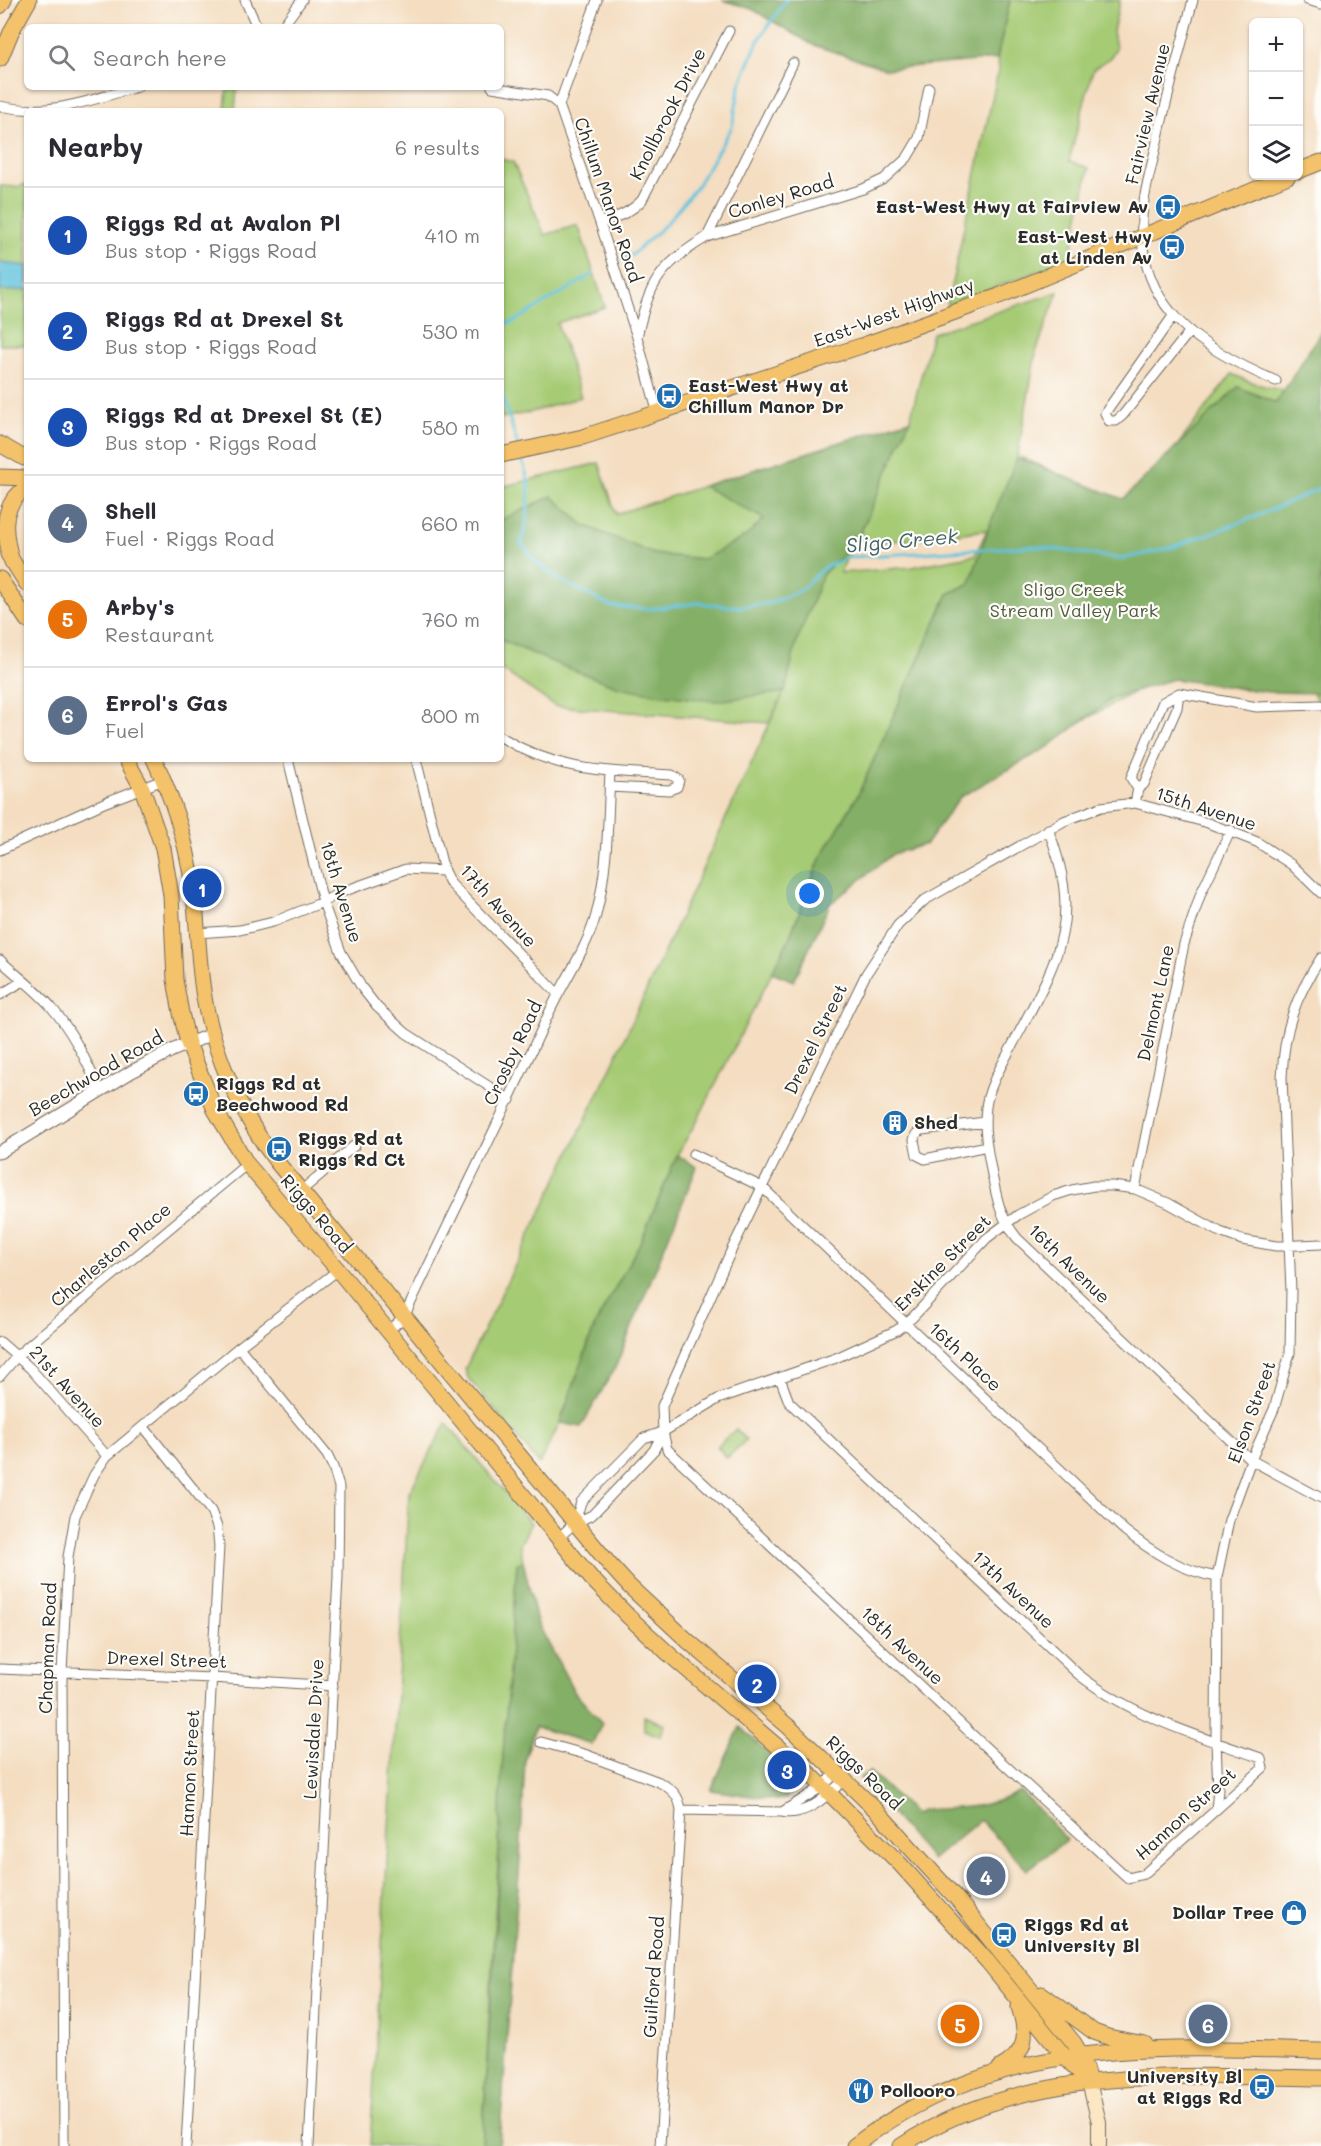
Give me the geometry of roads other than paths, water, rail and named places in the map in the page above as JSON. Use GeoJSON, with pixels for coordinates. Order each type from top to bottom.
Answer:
{"type":"FeatureCollection","features":[{"type":"Feature","properties":{"kind":"main road"},"geometry":{"type":"LineString","coordinates":[[0,6],[4,0]]}},
{"type":"Feature","properties":{"kind":"main road"},"geometry":{"type":"LineString","coordinates":[[0,59],[12,30],[29,0]]}},
{"type":"Feature","properties":{"kind":"main road"},"geometry":{"type":"LineString","coordinates":[[1303,169],[1321,162]]}},
{"type":"Feature","properties":{"kind":"main road","name":"East-West Highway"},"geometry":{"type":"LineString","coordinates":[[504,455],[583,437],[807,365],[999,296],[1278,180]]}},
{"type":"Feature","properties":{"kind":"main road"},"geometry":{"type":"LineString","coordinates":[[0,444],[24,457]]}},
{"type":"Feature","properties":{"kind":"main road"},"geometry":{"type":"LineString","coordinates":[[0,458],[24,458]]}},
{"type":"Feature","properties":{"kind":"main road"},"geometry":{"type":"LineString","coordinates":[[0,477],[24,478]]}},
{"type":"Feature","properties":{"kind":"main road"},"geometry":{"type":"LineString","coordinates":[[12,562],[4,536],[5,510],[14,496],[24,489]]}},
{"type":"Feature","properties":{"kind":"main road"},"geometry":{"type":"LineString","coordinates":[[0,539],[24,580]]}},
{"type":"Feature","properties":{"kind":"main road"},"geometry":{"type":"LineString","coordinates":[[0,579],[24,615]]}},
{"type":"Feature","properties":{"kind":"main road","name":"Riggs Road"},"geometry":{"type":"LineString","coordinates":[[128,762],[141,788],[163,848],[168,875],[175,980],[188,1043],[215,1110],[247,1164],[338,1270],[591,1578],[628,1617],[670,1655],[778,1746],[901,1865],[988,1962],[1065,2057],[1089,2082]]}},
{"type":"Feature","properties":{"kind":"main road","name":"Riggs Road"},"geometry":{"type":"LineString","coordinates":[[155,762],[189,861],[202,987],[212,1034],[225,1075],[250,1125],[276,1161],[404,1317],[629,1586],[688,1641],[789,1727],[877,1811],[981,1927],[1074,2043],[1081,2055],[1099,2122],[1099,2146]]}},
{"type":"Feature","properties":{"kind":"main road"},"geometry":{"type":"LineString","coordinates":[[1020,1976],[1094,2032],[1108,2037],[1178,2050]]}},
{"type":"Feature","properties":{"kind":"main road"},"geometry":{"type":"LineString","coordinates":[[854,2146],[914,2105],[983,2076],[1012,2059],[1023,2044],[1025,2026],[1017,1999]]}},
{"type":"Feature","properties":{"kind":"main road"},"geometry":{"type":"LineString","coordinates":[[983,2076],[1031,2063],[1081,2055],[1178,2050],[1321,2051]]}},
{"type":"Feature","properties":{"kind":"main road"},"geometry":{"type":"LineString","coordinates":[[902,2146],[933,2128],[1000,2100],[1042,2089],[1089,2082],[1216,2077],[1321,2078]]}},
{"type":"Feature","properties":{"kind":"street"},"geometry":{"type":"LineString","coordinates":[[245,0],[256,24]]}},
{"type":"Feature","properties":{"kind":"street"},"geometry":{"type":"LineString","coordinates":[[284,24],[302,0]]}},
{"type":"Feature","properties":{"kind":"street","name":"Chillum Manor Road"},"geometry":{"type":"LineString","coordinates":[[597,0],[559,105],[637,337],[658,414]]}},
{"type":"Feature","properties":{"kind":"street","name":"Fairview Avenue"},"geometry":{"type":"LineString","coordinates":[[1193,0],[1145,197],[1142,218],[1142,252],[1158,295],[1173,316],[1236,364],[1276,381]]}},
{"type":"Feature","properties":{"kind":"street"},"geometry":{"type":"LineString","coordinates":[[1307,0],[1321,4]]}},
{"type":"Feature","properties":{"kind":"street","name":"Knollbrook Drive"},"geometry":{"type":"LineString","coordinates":[[600,223],[622,216],[642,200],[729,32]]}},
{"type":"Feature","properties":{"kind":"street"},"geometry":{"type":"LineString","coordinates":[[707,237],[793,63]]}},
{"type":"Feature","properties":{"kind":"street","name":"Conley Road"},"geometry":{"type":"LineString","coordinates":[[637,337],[650,290],[659,276],[680,255],[707,237],[863,189],[884,179],[901,166],[916,144],[929,88]]}},
{"type":"Feature","properties":{"kind":"street"},"geometry":{"type":"LineString","coordinates":[[504,89],[548,96],[559,105]]}},
{"type":"Feature","properties":{"kind":"street"},"geometry":{"type":"LineString","coordinates":[[53,108],[125,90]]}},
{"type":"Feature","properties":{"kind":"street"},"geometry":{"type":"LineString","coordinates":[[0,106],[24,111]]}},
{"type":"Feature","properties":{"kind":"street"},"geometry":{"type":"LineString","coordinates":[[1173,316],[1105,413],[1109,421],[1116,421],[1123,415],[1190,331]]}},
{"type":"Feature","properties":{"kind":"street"},"geometry":{"type":"LineString","coordinates":[[1135,803],[1138,789],[1144,784],[1177,708],[1179,693]]}},
{"type":"Feature","properties":{"kind":"street"},"geometry":{"type":"LineString","coordinates":[[1138,789],[1131,778],[1163,702],[1179,693],[1257,707],[1320,705]]}},
{"type":"Feature","properties":{"kind":"street"},"geometry":{"type":"LineString","coordinates":[[504,739],[543,759],[562,765],[672,775],[679,780],[677,787],[669,790],[609,787]]}},
{"type":"Feature","properties":{"kind":"street","name":"18th Avenue"},"geometry":{"type":"LineString","coordinates":[[289,762],[323,902],[341,952],[362,988],[377,1007],[406,1033],[510,1100]]}},
{"type":"Feature","properties":{"kind":"street","name":"17th Avenue"},"geometry":{"type":"LineString","coordinates":[[417,762],[444,870],[450,883],[558,994]]}},
{"type":"Feature","properties":{"kind":"street","name":"Crosby Road"},"geometry":{"type":"LineString","coordinates":[[388,1331],[404,1317],[510,1100],[558,994],[583,951],[596,916],[605,866],[610,771]]}},
{"type":"Feature","properties":{"kind":"street"},"geometry":{"type":"LineString","coordinates":[[0,850],[106,802],[163,780]]}},
{"type":"Feature","properties":{"kind":"street","name":"Drexel Street"},"geometry":{"type":"LineString","coordinates":[[663,1432],[662,1406],[762,1187],[866,974],[898,925],[936,893],[1048,829],[1090,810],[1135,803]]}},
{"type":"Feature","properties":{"kind":"street","name":"15th Avenue"},"geometry":{"type":"LineString","coordinates":[[1135,803],[1231,830],[1257,842],[1280,856],[1321,893]]}},
{"type":"Feature","properties":{"kind":"street","name":"16th Avenue"},"geometry":{"type":"LineString","coordinates":[[1048,829],[1058,856],[1066,895],[1062,938],[1045,983],[990,1092],[985,1122],[987,1146],[1000,1212],[1017,1238],[1251,1460],[1321,1498]]}},
{"type":"Feature","properties":{"kind":"street","name":"Delmont Lane"},"geometry":{"type":"LineString","coordinates":[[1136,1190],[1184,944],[1201,893],[1231,830]]}},
{"type":"Feature","properties":{"kind":"street"},"geometry":{"type":"LineString","coordinates":[[197,933],[240,930],[258,926],[287,917],[339,893],[406,869],[444,870]]}},
{"type":"Feature","properties":{"kind":"street","name":"Elson Street"},"geometry":{"type":"LineString","coordinates":[[1216,1809],[1218,1790],[1217,1577],[1229,1520],[1251,1460],[1274,1409],[1290,1353],[1292,1324],[1283,1057],[1292,1011],[1321,958]]}},
{"type":"Feature","properties":{"kind":"street"},"geometry":{"type":"LineString","coordinates":[[0,960],[60,1017],[83,1054],[99,1090]]}},
{"type":"Feature","properties":{"kind":"street"},"geometry":{"type":"LineString","coordinates":[[0,995],[23,981]]}},
{"type":"Feature","properties":{"kind":"street","name":"Beechwood Road"},"geometry":{"type":"LineString","coordinates":[[0,1152],[99,1090],[153,1060],[212,1034]]}},
{"type":"Feature","properties":{"kind":"street"},"geometry":{"type":"LineString","coordinates":[[985,1122],[922,1130],[916,1134],[914,1148],[917,1155],[925,1159],[987,1146]]}},
{"type":"Feature","properties":{"kind":"street"},"geometry":{"type":"LineString","coordinates":[[301,1191],[355,1145]]}},
{"type":"Feature","properties":{"kind":"street","name":"16th Place"},"geometry":{"type":"LineString","coordinates":[[693,1154],[762,1187],[1124,1530],[1144,1546],[1184,1568],[1217,1577]]}},
{"type":"Feature","properties":{"kind":"street","name":"Charleston Place"},"geometry":{"type":"LineString","coordinates":[[0,1376],[18,1355],[247,1164]]}},
{"type":"Feature","properties":{"kind":"street","name":"Erskine Street"},"geometry":{"type":"LineString","coordinates":[[663,1432],[718,1399],[859,1349],[906,1324],[987,1238],[1038,1203],[1072,1190],[1112,1186],[1136,1190],[1168,1203],[1220,1232],[1242,1240],[1290,1247],[1321,1244]]}},
{"type":"Feature","properties":{"kind":"street","name":"Chapman Road"},"geometry":{"type":"LineString","coordinates":[[64,2146],[62,1672],[70,1534],[82,1497],[107,1456],[238,1347],[338,1270]]}},
{"type":"Feature","properties":{"kind":"street","name":"21st Avenue"},"geometry":{"type":"LineString","coordinates":[[0,1342],[18,1355],[107,1456]]}},
{"type":"Feature","properties":{"kind":"street","name":"Lewisdale Drive"},"geometry":{"type":"LineString","coordinates":[[238,1347],[327,1455],[337,1477],[340,1501],[333,1686],[309,2146]]}},
{"type":"Feature","properties":{"kind":"street","name":"17th Avenue"},"geometry":{"type":"LineString","coordinates":[[780,1378],[789,1402],[1078,1674],[1104,1693],[1132,1709],[1261,1758],[1263,1768]]}},
{"type":"Feature","properties":{"kind":"street","name":"Hannon Street"},"geometry":{"type":"LineString","coordinates":[[143,1426],[205,1502],[215,1519],[219,1546],[186,2146]]}},
{"type":"Feature","properties":{"kind":"street"},"geometry":{"type":"LineString","coordinates":[[575,1523],[580,1502],[644,1438],[663,1432]]}},
{"type":"Feature","properties":{"kind":"street"},"geometry":{"type":"LineString","coordinates":[[558,1538],[575,1523],[592,1515],[654,1450],[663,1432]]}},
{"type":"Feature","properties":{"kind":"street","name":"18th Avenue"},"geometry":{"type":"LineString","coordinates":[[663,1432],[668,1449],[993,1755],[1128,1878]]}},
{"type":"Feature","properties":{"kind":"street","name":"Drexel Street"},"geometry":{"type":"LineString","coordinates":[[0,1669],[212,1678],[333,1686]]}},
{"type":"Feature","properties":{"kind":"street"},"geometry":{"type":"LineString","coordinates":[[542,1742],[584,1754],[659,1782],[668,1787],[679,1800],[681,1810],[782,1812],[826,1791],[840,1777]]}},
{"type":"Feature","properties":{"kind":"street","name":"Hannon Street"},"geometry":{"type":"LineString","coordinates":[[1128,1878],[1144,1874],[1263,1768]]}},
{"type":"Feature","properties":{"kind":"street","name":"Guilford Road"},"geometry":{"type":"LineString","coordinates":[[660,2146],[681,1810]]}},
{"type":"Feature","properties":{"kind":"water"},"geometry":{"type":"Polygon","coordinates":[[[0,263],[24,266],[24,290],[0,291],[0,263]]]}},
{"type":"Feature","properties":{"kind":"waterway"},"geometry":{"type":"LineString","coordinates":[[621,259],[632,255],[666,224],[697,186],[732,127],[740,85],[758,41],[786,0]]}},
{"type":"Feature","properties":{"kind":"waterway"},"geometry":{"type":"LineString","coordinates":[[504,324],[513,322],[593,274]]}},
{"type":"Feature","properties":{"kind":"waterway","name":"Sligo Creek"},"geometry":{"type":"LineString","coordinates":[[504,401],[518,446]]}},
{"type":"Feature","properties":{"kind":"waterway","name":"Sligo Creek"},"geometry":{"type":"LineString","coordinates":[[521,455],[529,484],[527,519],[521,543],[537,563],[560,580],[610,606],[649,609],[698,603],[738,607],[771,603],[801,590],[823,568],[850,557],[1034,546],[1121,559],[1167,549],[1252,518],[1321,488]]}},
{"type":"Feature","properties":{"kind":"place","name":"East-West Hwy at Fairview Av"},"geometry":{"type":"Point","coordinates":[1168,207]}},
{"type":"Feature","properties":{"kind":"place","name":"East-West Hwy at Linden Av"},"geometry":{"type":"Point","coordinates":[1172,247]}},
{"type":"Feature","properties":{"kind":"place","name":"East-West Hwy at Chillum Manor Dr"},"geometry":{"type":"Point","coordinates":[669,396]}},
{"type":"Feature","properties":{"kind":"place","name":"Riggs Rd at Avalon Pl"},"geometry":{"type":"Point","coordinates":[202,888]}},
{"type":"Feature","properties":{"kind":"place","name":"Riggs Rd at Beechwood Rd"},"geometry":{"type":"Point","coordinates":[196,1094]}},
{"type":"Feature","properties":{"kind":"place","name":"Shed"},"geometry":{"type":"Point","coordinates":[895,1123]}},
{"type":"Feature","properties":{"kind":"place","name":"Riggs Rd at Riggs Rd Ct"},"geometry":{"type":"Point","coordinates":[279,1149]}},
{"type":"Feature","properties":{"kind":"place","name":"Riggs Rd at Drexel St"},"geometry":{"type":"Point","coordinates":[757,1684]}},
{"type":"Feature","properties":{"kind":"place","name":"Riggs Rd at Drexel St (E)"},"geometry":{"type":"Point","coordinates":[787,1770]}},
{"type":"Feature","properties":{"kind":"place","name":"Shell"},"geometry":{"type":"Point","coordinates":[986,1876]}},
{"type":"Feature","properties":{"kind":"place","name":"Dollar Tree"},"geometry":{"type":"Point","coordinates":[1294,1913]}},
{"type":"Feature","properties":{"kind":"place","name":"Riggs Rd at University Bl"},"geometry":{"type":"Point","coordinates":[1004,1935]}},
{"type":"Feature","properties":{"kind":"place","name":"Arby's"},"geometry":{"type":"Point","coordinates":[960,2024]}},
{"type":"Feature","properties":{"kind":"place","name":"Errol's Gas"},"geometry":{"type":"Point","coordinates":[1208,2024]}},
{"type":"Feature","properties":{"kind":"place","name":"University Bl at Riggs Rd"},"geometry":{"type":"Point","coordinates":[1262,2087]}},
{"type":"Feature","properties":{"kind":"place","name":"Pollooro"},"geometry":{"type":"Point","coordinates":[861,2091]}},
{"type":"Feature","properties":{"kind":"park label","name":"Sligo Creek Stream Valley Park"},"geometry":{"type":"Point","coordinates":[1074,600]}}]}
